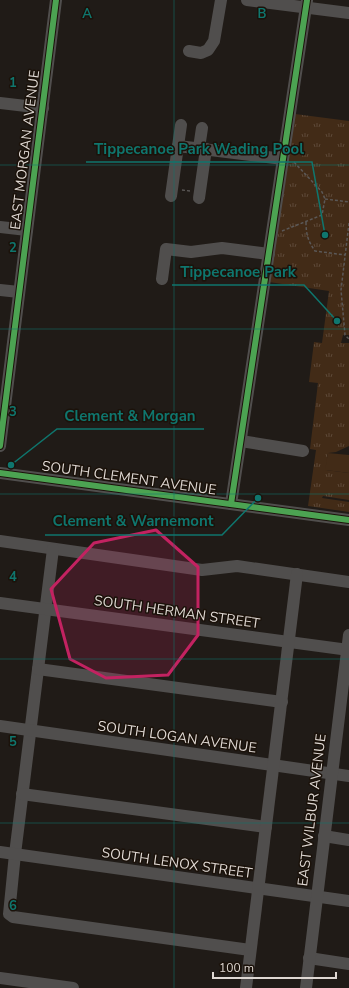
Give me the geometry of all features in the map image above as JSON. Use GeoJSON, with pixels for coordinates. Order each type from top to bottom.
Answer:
{"type":"FeatureCollection","features":[{"type":"Feature","properties":{"kind":"street","name":"EAST MORGAN AVENUE"},"geometry":{"type":"LineString","coordinates":[[0,446],[6,352],[19,292],[56,0]]}},
{"type":"Feature","properties":{"kind":"street"},"geometry":{"type":"LineString","coordinates":[[189,51],[201,53],[208,50],[214,41],[222,0]]}},
{"type":"Feature","properties":{"kind":"street"},"geometry":{"type":"LineString","coordinates":[[247,0],[307,4],[349,13]]}},
{"type":"Feature","properties":{"kind":"street"},"geometry":{"type":"LineString","coordinates":[[231,504],[307,4]]}},
{"type":"Feature","properties":{"kind":"street"},"geometry":{"type":"LineString","coordinates":[[0,103],[43,108]]}},
{"type":"Feature","properties":{"kind":"street"},"geometry":{"type":"LineString","coordinates":[[172,192],[181,126]]}},
{"type":"Feature","properties":{"kind":"street"},"geometry":{"type":"LineString","coordinates":[[200,195],[203,148],[202,128]]}},
{"type":"Feature","properties":{"kind":"street"},"geometry":{"type":"LineString","coordinates":[[178,146],[283,159]]}},
{"type":"Feature","properties":{"kind":"street"},"geometry":{"type":"LineString","coordinates":[[0,227],[27,230]]}},
{"type":"Feature","properties":{"kind":"street"},"geometry":{"type":"LineString","coordinates":[[162,280],[166,249],[191,252],[222,248],[269,254]]}},
{"type":"Feature","properties":{"kind":"street"},"geometry":{"type":"LineString","coordinates":[[0,290],[19,292]]}},
{"type":"Feature","properties":{"kind":"street"},"geometry":{"type":"LineString","coordinates":[[241,441],[303,451]]}},
{"type":"Feature","properties":{"kind":"street","name":"SOUTH CLEMENT AVENUE"},"geometry":{"type":"LineString","coordinates":[[0,473],[349,520]]}},
{"type":"Feature","properties":{"kind":"street"},"geometry":{"type":"LineString","coordinates":[[0,541],[202,570],[237,566],[349,582]]}},
{"type":"Feature","properties":{"kind":"street"},"geometry":{"type":"LineString","coordinates":[[53,549],[14,854],[9,914],[13,917],[250,950]]}},
{"type":"Feature","properties":{"kind":"street"},"geometry":{"type":"LineString","coordinates":[[246,988],[297,574]]}},
{"type":"Feature","properties":{"kind":"street","name":"SOUTH HERMAN STREET"},"geometry":{"type":"LineString","coordinates":[[0,603],[348,650]]}},
{"type":"Feature","properties":{"kind":"street","name":"EAST WILBUR AVENUE"},"geometry":{"type":"LineString","coordinates":[[306,988],[332,774],[344,712],[349,635]]}},
{"type":"Feature","properties":{"kind":"street"},"geometry":{"type":"LineString","coordinates":[[38,669],[282,702]]}},
{"type":"Feature","properties":{"kind":"street","name":"SOUTH LOGAN AVENUE"},"geometry":{"type":"LineString","coordinates":[[0,726],[349,776]]}},
{"type":"Feature","properties":{"kind":"street"},"geometry":{"type":"LineString","coordinates":[[22,794],[266,827]]}},
{"type":"Feature","properties":{"kind":"street"},"geometry":{"type":"LineString","coordinates":[[324,836],[349,840]]}},
{"type":"Feature","properties":{"kind":"street","name":"SOUTH LENOX STREET"},"geometry":{"type":"LineString","coordinates":[[0,852],[257,890],[349,901]]}},
{"type":"Feature","properties":{"kind":"street"},"geometry":{"type":"LineString","coordinates":[[309,958],[349,964]]}},
{"type":"Feature","properties":{"kind":"street"},"geometry":{"type":"LineString","coordinates":[[0,978],[73,988]]}},
{"type":"Feature","properties":{"kind":"path"},"geometry":{"type":"LineString","coordinates":[[280,231],[284,231],[322,215],[325,199],[322,192],[292,160],[283,159]]}},
{"type":"Feature","properties":{"kind":"path"},"geometry":{"type":"LineString","coordinates":[[172,192],[200,195]]}},
{"type":"Feature","properties":{"kind":"path"},"geometry":{"type":"LineString","coordinates":[[325,199],[349,202]]}},
{"type":"Feature","properties":{"kind":"path"},"geometry":{"type":"LineString","coordinates":[[306,222],[306,232],[315,251],[345,255]]}},
{"type":"Feature","properties":{"kind":"path"},"geometry":{"type":"LineString","coordinates":[[349,223],[341,301],[345,335],[349,339]]}},
{"type":"Feature","properties":{"kind":"highlighted area"},"geometry":{"type":"Polygon","coordinates":[[[156,530],[198,567],[198,635],[168,675],[106,678],[70,659],[51,589],[94,543],[156,530]]]}},
{"type":"Feature","properties":{"kind":"green space"},"geometry":{"type":"Polygon","coordinates":[[[295,114],[349,121],[349,335],[343,335],[341,343],[349,343],[349,446],[336,452],[328,453],[326,470],[349,473],[349,500],[323,496],[322,498],[349,502],[349,512],[308,506],[316,450],[310,449],[318,383],[309,382],[314,342],[322,343],[329,291],[269,282],[295,114]]]}},
{"type":"Feature","properties":{"kind":"green space"},"geometry":{"type":"Polygon","coordinates":[[[328,453],[349,455],[349,473],[325,470],[328,453]]]}},
{"type":"Feature","properties":{"kind":"cycle path"},"geometry":{"type":"LineString","coordinates":[[0,446],[56,0]]}},
{"type":"Feature","properties":{"kind":"cycle path"},"geometry":{"type":"LineString","coordinates":[[231,504],[307,0]]}},
{"type":"Feature","properties":{"kind":"cycle path"},"geometry":{"type":"LineString","coordinates":[[0,473],[349,520]]}},
{"type":"Feature","properties":{"kind":"place","name":"Tippecanoe Park Wading Pool"},"geometry":{"type":"Point","coordinates":[325,235]}},
{"type":"Feature","properties":{"kind":"place","name":"Tippecanoe Park"},"geometry":{"type":"Point","coordinates":[337,321]}},
{"type":"Feature","properties":{"kind":"place","name":"Clement & Morgan"},"geometry":{"type":"Point","coordinates":[11,465]}},
{"type":"Feature","properties":{"kind":"place","name":"Clement & Warnemont"},"geometry":{"type":"Point","coordinates":[258,498]}}]}
